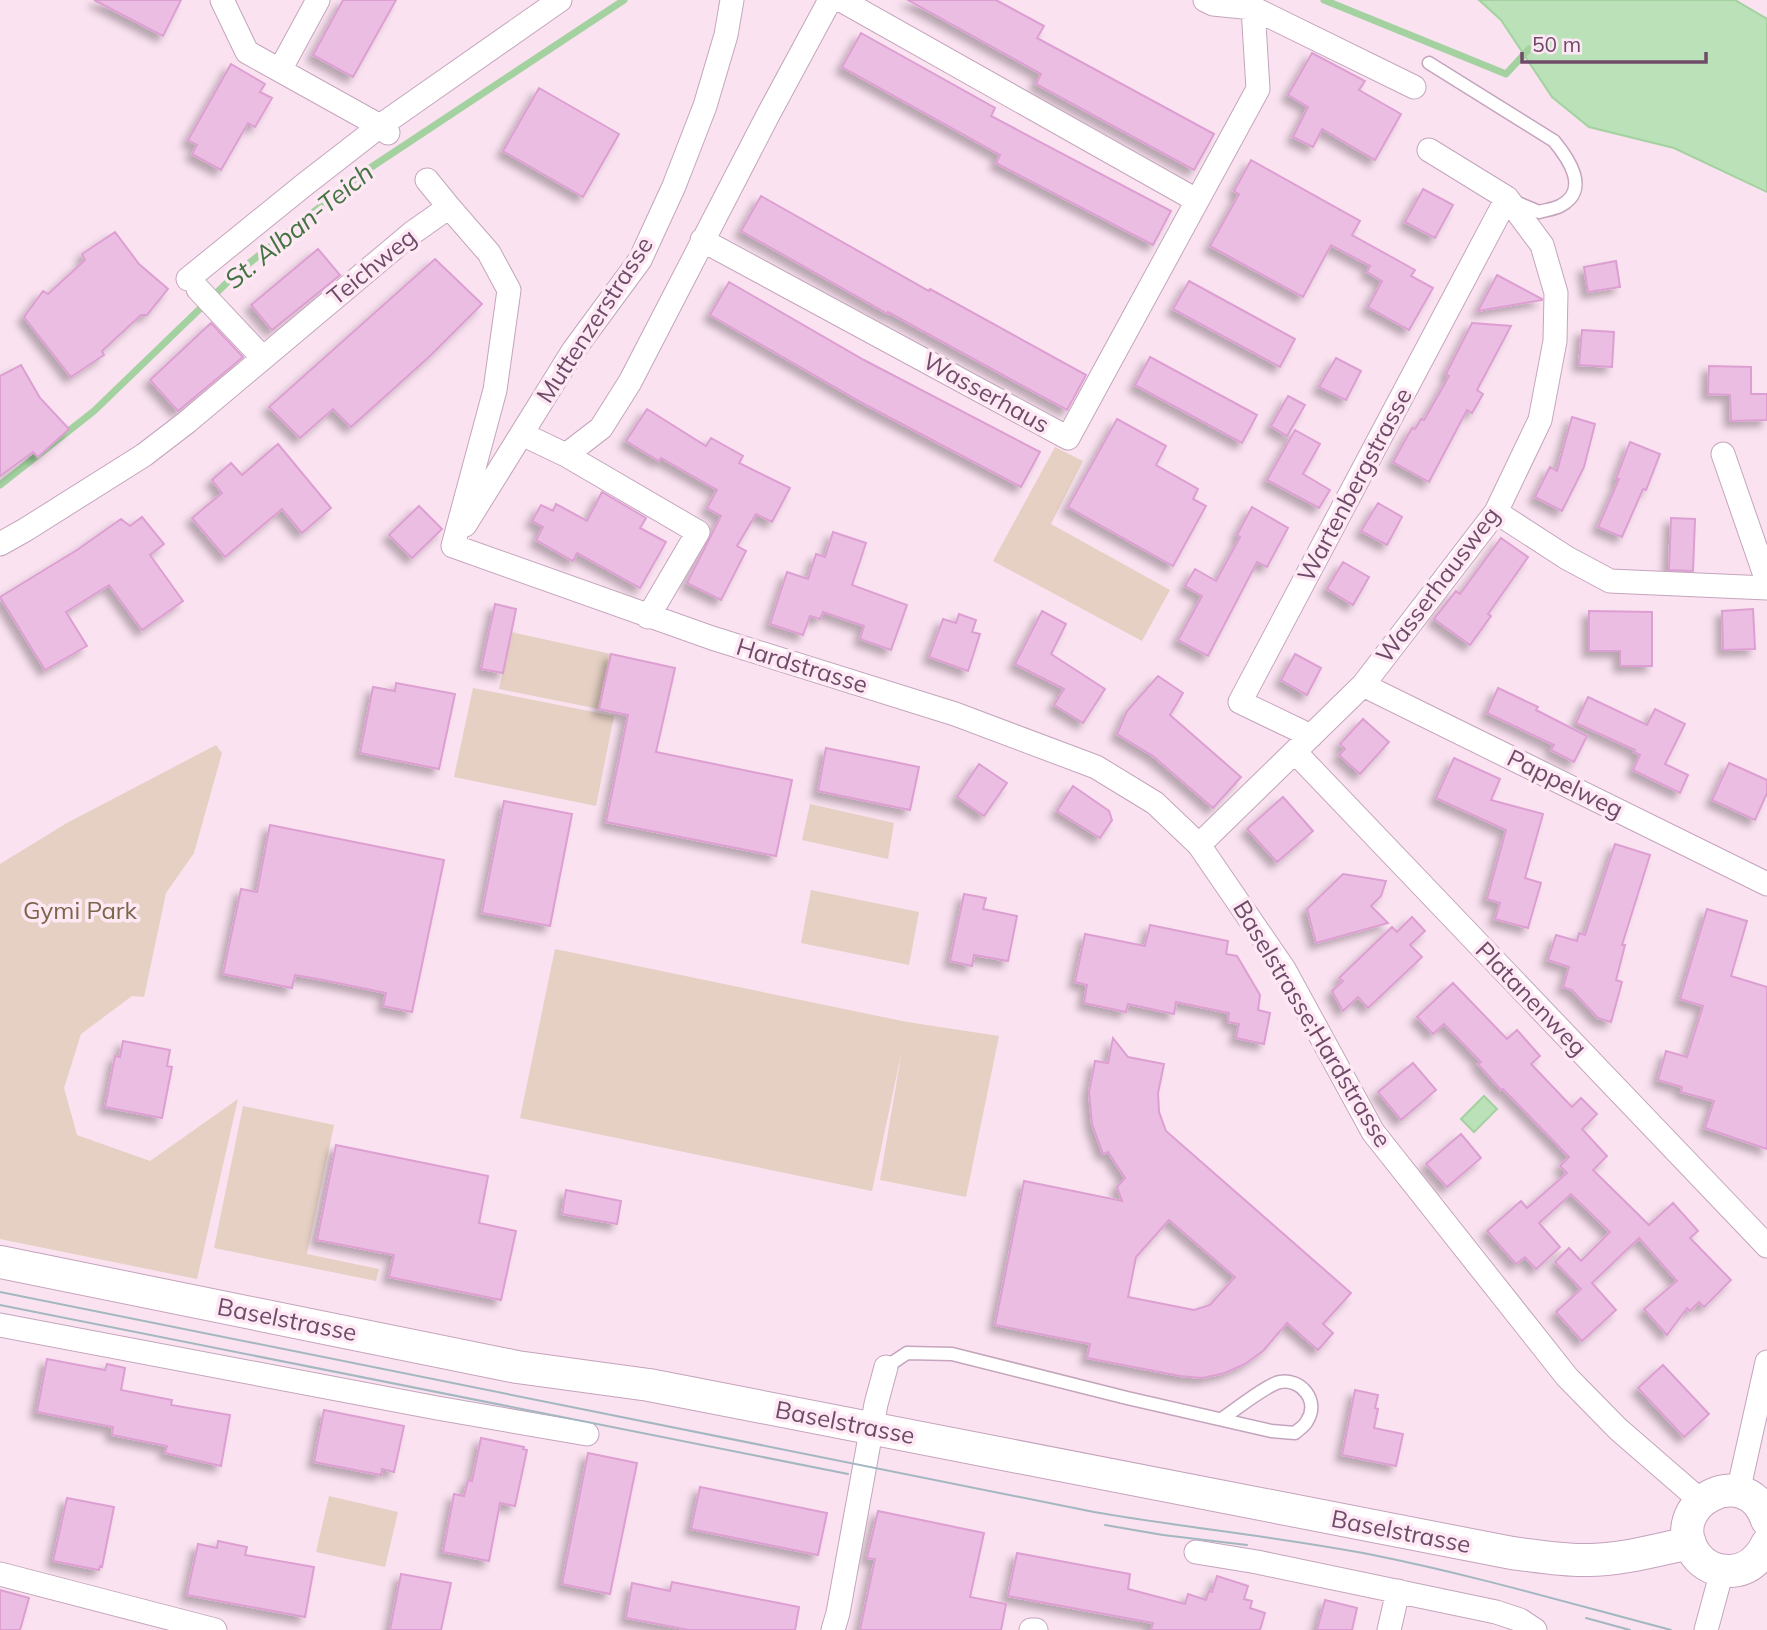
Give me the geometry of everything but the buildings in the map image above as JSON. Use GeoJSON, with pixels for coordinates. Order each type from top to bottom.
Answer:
{"type":"FeatureCollection","features":[{"type":"Feature","properties":{"kind":"main road","name":"Baselstrasse"},"geometry":{"type":"LineString","coordinates":[[0,1262],[517,1367],[649,1385],[1512,1553],[1563,1560],[1590,1560],[1690,1543]]}},
{"type":"Feature","properties":{"kind":"main road"},"geometry":{"type":"LineString","coordinates":[[1764,1555],[1742,1569],[1722,1571],[1702,1561],[1690,1543],[1690,1519],[1701,1501],[1719,1492],[1738,1492],[1757,1502],[1767,1520]]}},
{"type":"Feature","properties":{"kind":"street"},"geometry":{"type":"LineString","coordinates":[[222,0],[247,52],[384,130]]}},
{"type":"Feature","properties":{"kind":"street"},"geometry":{"type":"LineString","coordinates":[[280,70],[318,0]]}},
{"type":"Feature","properties":{"kind":"street"},"geometry":{"type":"LineString","coordinates":[[263,358],[193,284],[321,171],[384,130],[560,0]]}},
{"type":"Feature","properties":{"kind":"street","name":"Muttenzerstrasse"},"geometry":{"type":"LineString","coordinates":[[453,546],[573,351],[640,260],[674,186],[705,106],[726,35],[732,0]]}},
{"type":"Feature","properties":{"kind":"street"},"geometry":{"type":"LineString","coordinates":[[566,455],[601,428],[630,382],[830,0]]}},
{"type":"Feature","properties":{"kind":"street"},"geometry":{"type":"LineString","coordinates":[[841,0],[1196,200]]}},
{"type":"Feature","properties":{"kind":"street"},"geometry":{"type":"LineString","coordinates":[[1205,0],[1213,4],[1253,8],[1414,87]]}},
{"type":"Feature","properties":{"kind":"street","name":"Wasserhaus"},"geometry":{"type":"LineString","coordinates":[[702,240],[1068,438],[1258,89],[1253,8]]}},
{"type":"Feature","properties":{"kind":"street","name":"Wasserhausweg"},"geometry":{"type":"LineString","coordinates":[[1199,845],[1363,685],[1496,512],[1540,420],[1555,341],[1556,293],[1542,246],[1507,198],[1429,150]]}},
{"type":"Feature","properties":{"kind":"street"},"geometry":{"type":"LineString","coordinates":[[427,180],[489,253],[509,290],[495,390],[453,546]]}},
{"type":"Feature","properties":{"kind":"street","name":"Wartenbergstrasse"},"geometry":{"type":"LineString","coordinates":[[1303,744],[1240,702],[1507,198]]}},
{"type":"Feature","properties":{"kind":"street","name":"Teichweg"},"geometry":{"type":"LineString","coordinates":[[0,544],[144,454],[187,422],[412,233],[449,207]]}},
{"type":"Feature","properties":{"kind":"street"},"geometry":{"type":"LineString","coordinates":[[522,434],[566,455],[698,532],[648,617]]}},
{"type":"Feature","properties":{"kind":"street"},"geometry":{"type":"LineString","coordinates":[[1723,454],[1767,581]]}},
{"type":"Feature","properties":{"kind":"street"},"geometry":{"type":"LineString","coordinates":[[1496,512],[1567,558],[1610,581],[1767,588]]}},
{"type":"Feature","properties":{"kind":"street","name":"Hardstrasse"},"geometry":{"type":"LineString","coordinates":[[453,546],[648,617],[955,714]]}},
{"type":"Feature","properties":{"kind":"street","name":"Pappelweg"},"geometry":{"type":"LineString","coordinates":[[1363,685],[1767,884]]}},
{"type":"Feature","properties":{"kind":"street","name":"Baselstrasse;Hardstrasse"},"geometry":{"type":"LineString","coordinates":[[955,714],[1096,767],[1155,803],[1199,845],[1284,969],[1373,1132],[1567,1377],[1618,1429],[1701,1501]]}},
{"type":"Feature","properties":{"kind":"street","name":"Platanenweg"},"geometry":{"type":"LineString","coordinates":[[1303,744],[1767,1246]]}},
{"type":"Feature","properties":{"kind":"street"},"geometry":{"type":"LineString","coordinates":[[0,1325],[587,1434]]}},
{"type":"Feature","properties":{"kind":"street"},"geometry":{"type":"LineString","coordinates":[[1738,1492],[1767,1362]]}},
{"type":"Feature","properties":{"kind":"street"},"geometry":{"type":"LineString","coordinates":[[833,1630],[886,1367]]}},
{"type":"Feature","properties":{"kind":"street"},"geometry":{"type":"LineString","coordinates":[[1196,1552],[1257,1562],[1496,1612],[1528,1625]]}},
{"type":"Feature","properties":{"kind":"street"},"geometry":{"type":"LineString","coordinates":[[1706,1630],[1722,1571]]}},
{"type":"Feature","properties":{"kind":"street"},"geometry":{"type":"LineString","coordinates":[[0,1573],[215,1630]]}},
{"type":"Feature","properties":{"kind":"street"},"geometry":{"type":"LineString","coordinates":[[1389,1630],[1398,1591]]}},
{"type":"Feature","properties":{"kind":"lane"},"geometry":{"type":"LineString","coordinates":[[1429,63],[1554,141],[1570,159],[1575,173],[1574,191],[1563,205],[1539,212],[1507,198]]}},
{"type":"Feature","properties":{"kind":"lane"},"geometry":{"type":"LineString","coordinates":[[886,1367],[907,1353],[952,1354],[1127,1398],[1271,1431],[1295,1433],[1307,1423],[1311,1413],[1311,1399],[1303,1387],[1290,1381],[1276,1382],[1223,1418]]}},
{"type":"Feature","properties":{"kind":"green space"},"geometry":{"type":"Polygon","coordinates":[[[1055,447],[1083,461],[1051,524],[1170,590],[1142,641],[993,561],[1055,447]]]}},
{"type":"Feature","properties":{"kind":"green space"},"geometry":{"type":"Polygon","coordinates":[[[511,632],[611,654],[599,709],[499,689],[511,632]]]}},
{"type":"Feature","properties":{"kind":"green space"},"geometry":{"type":"Polygon","coordinates":[[[473,688],[614,716],[596,806],[454,777],[473,688]]]}},
{"type":"Feature","properties":{"kind":"green space","name":"Gymi Park"},"geometry":{"type":"Polygon","coordinates":[[[216,745],[222,753],[194,853],[166,893],[144,997],[132,996],[81,1034],[64,1088],[77,1135],[150,1161],[238,1099],[197,1279],[0,1239],[0,864],[67,823],[216,745]]]}},
{"type":"Feature","properties":{"kind":"green space"},"geometry":{"type":"Polygon","coordinates":[[[810,804],[894,823],[888,859],[802,840],[810,804]]]}},
{"type":"Feature","properties":{"kind":"green space"},"geometry":{"type":"Polygon","coordinates":[[[811,890],[919,912],[909,965],[801,943],[811,890]]]}},
{"type":"Feature","properties":{"kind":"green space"},"geometry":{"type":"Polygon","coordinates":[[[555,949],[907,1022],[999,1036],[966,1197],[880,1180],[902,1050],[872,1191],[520,1118],[555,949]]]}},
{"type":"Feature","properties":{"kind":"green space"},"geometry":{"type":"Polygon","coordinates":[[[243,1106],[334,1125],[307,1254],[379,1269],[376,1281],[214,1248],[243,1106]]]}},
{"type":"Feature","properties":{"kind":"green space"},"geometry":{"type":"Polygon","coordinates":[[[329,1496],[398,1512],[385,1567],[316,1552],[329,1496]]]}},
{"type":"Feature","properties":{"kind":"shaded area"},"geometry":{"type":"Polygon","coordinates":[[[1479,0],[1735,0],[1767,19],[1767,192],[1674,148],[1589,127],[1552,97],[1501,20],[1479,0]]]}},
{"type":"Feature","properties":{"kind":"shaded area"},"geometry":{"type":"Polygon","coordinates":[[[1484,1096],[1497,1109],[1474,1132],[1461,1119],[1484,1096]]]}},
{"type":"Feature","properties":{"kind":"waterway","name":"St. Alban-Teich"},"geometry":{"type":"LineString","coordinates":[[0,485],[94,411],[238,272],[364,172],[624,0]]}},
{"type":"Feature","properties":{"kind":"waterway","name":"St. Alban-Teich"},"geometry":{"type":"LineString","coordinates":[[1324,0],[1506,74],[1529,49]]}},
{"type":"Feature","properties":{"kind":"tram line"},"geometry":{"type":"LineString","coordinates":[[0,1292],[1094,1512],[1373,1555],[1485,1581],[1671,1630]]}},
{"type":"Feature","properties":{"kind":"tram line"},"geometry":{"type":"LineString","coordinates":[[0,1305],[848,1474]]}},
{"type":"Feature","properties":{"kind":"tram line"},"geometry":{"type":"LineString","coordinates":[[1105,1525],[1247,1545]]}},
{"type":"Feature","properties":{"kind":"tram line"},"geometry":{"type":"LineString","coordinates":[[1586,1618],[1630,1630]]}}]}
